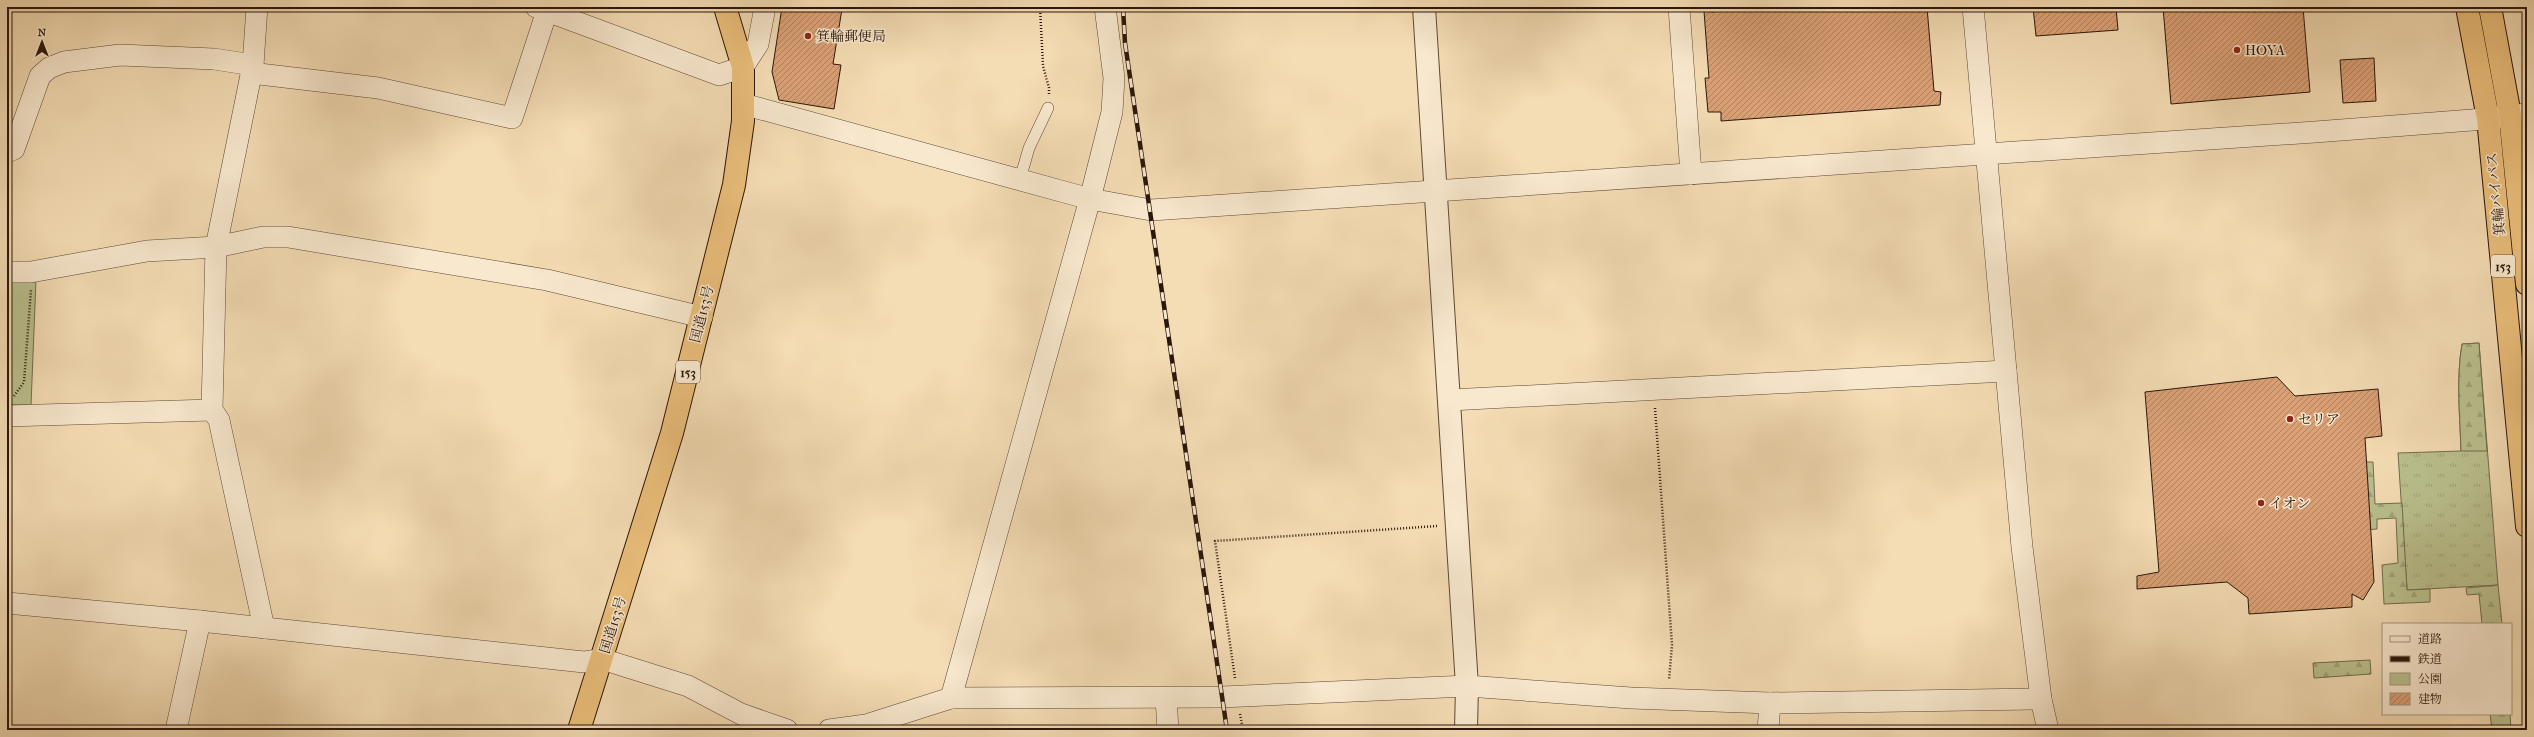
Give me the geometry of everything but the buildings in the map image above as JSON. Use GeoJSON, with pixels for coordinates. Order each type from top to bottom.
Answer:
{"type":"FeatureCollection","features":[{"type":"Feature","properties":{"kind":"highway","name":"国道153号"},"geometry":{"type":"LineString","coordinates":[[580,730],[672,433],[734,185],[740,150],[744,104],[743,67],[725,7]]}},
{"type":"Feature","properties":{"kind":"highway","name":"箕輪バイパス"},"geometry":{"type":"LineString","coordinates":[[2467,7],[2488,118],[2527,526]]}},
{"type":"Feature","properties":{"kind":"highway","name":"箕輪バイパス"},"geometry":{"type":"LineString","coordinates":[[2490,7],[2518,114],[2527,284]]}},
{"type":"Feature","properties":{"kind":"street"},"geometry":{"type":"LineString","coordinates":[[257,7],[252,69],[216,247],[212,410],[219,420],[264,628]]}},
{"type":"Feature","properties":{"kind":"street"},"geometry":{"type":"LineString","coordinates":[[7,152],[14,149],[40,76],[49,68],[64,62],[120,55],[214,59],[252,69],[378,88],[512,118],[542,9],[719,76],[743,67],[758,44],[765,7]]}},
{"type":"Feature","properties":{"kind":"street"},"geometry":{"type":"LineString","coordinates":[[951,698],[1090,199],[1112,112],[1114,78],[1105,7]]}},
{"type":"Feature","properties":{"kind":"street"},"geometry":{"type":"LineString","coordinates":[[1424,7],[1467,686],[1466,730]]}},
{"type":"Feature","properties":{"kind":"street"},"geometry":{"type":"LineString","coordinates":[[1679,7],[1691,174]]}},
{"type":"Feature","properties":{"kind":"street"},"geometry":{"type":"LineString","coordinates":[[1973,7],[2022,547],[2041,699],[2048,730]]}},
{"type":"Feature","properties":{"kind":"street"},"geometry":{"type":"LineString","coordinates":[[744,104],[1090,199],[1151,210],[1691,174],[2488,118],[2518,114]]}},
{"type":"Feature","properties":{"kind":"street"},"geometry":{"type":"LineString","coordinates":[[7,272],[30,272],[147,251],[216,247],[263,237],[288,237],[547,280],[702,317]]}},
{"type":"Feature","properties":{"kind":"street"},"geometry":{"type":"LineString","coordinates":[[1450,400],[2006,371]]}},
{"type":"Feature","properties":{"kind":"street"},"geometry":{"type":"LineString","coordinates":[[9,408],[212,410]]}},
{"type":"Feature","properties":{"kind":"street"},"geometry":{"type":"LineString","coordinates":[[7,603],[200,621],[584,662],[602,659],[688,686],[740,714],[787,730]]}},
{"type":"Feature","properties":{"kind":"street"},"geometry":{"type":"LineString","coordinates":[[176,730],[200,621]]}},
{"type":"Feature","properties":{"kind":"street"},"geometry":{"type":"LineString","coordinates":[[829,730],[866,725],[951,698],[1166,698],[1467,686],[1667,700],[1770,703],[2041,699]]}},
{"type":"Feature","properties":{"kind":"street"},"geometry":{"type":"LineString","coordinates":[[1166,698],[1168,730]]}},
{"type":"Feature","properties":{"kind":"street"},"geometry":{"type":"LineString","coordinates":[[1768,730],[1770,703]]}},
{"type":"Feature","properties":{"kind":"lane"},"geometry":{"type":"LineString","coordinates":[[1020,179],[1029,148],[1048,108]]}},
{"type":"Feature","properties":{"kind":"path"},"geometry":{"type":"LineString","coordinates":[[1040,7],[1043,66],[1050,88],[1048,108]]}},
{"type":"Feature","properties":{"kind":"path"},"geometry":{"type":"LineString","coordinates":[[9,408],[24,382],[32,287],[26,287]]}},
{"type":"Feature","properties":{"kind":"path"},"geometry":{"type":"LineString","coordinates":[[1653,390],[1672,645],[1667,700]]}},
{"type":"Feature","properties":{"kind":"path"},"geometry":{"type":"LineString","coordinates":[[1243,730],[1215,541],[1457,525]]}},
{"type":"Feature","properties":{"kind":"green space"},"geometry":{"type":"Polygon","coordinates":[[[7,277],[36,280],[31,405],[7,405],[7,277]]]}},
{"type":"Feature","properties":{"kind":"green space"},"geometry":{"type":"Polygon","coordinates":[[[2479,343],[2498,585],[2407,590],[2398,453],[2461,451],[2459,371],[2462,344],[2479,343]]]}},
{"type":"Feature","properties":{"kind":"green space"},"geometry":{"type":"Polygon","coordinates":[[[2479,343],[2487,451],[2461,451],[2459,371],[2462,344],[2479,343]]]}},
{"type":"Feature","properties":{"kind":"green space"},"geometry":{"type":"Polygon","coordinates":[[[2362,462],[2373,462],[2375,504],[2402,503],[2407,590],[2430,589],[2430,602],[2384,604],[2382,565],[2398,563],[2396,518],[2377,519],[2377,529],[2365,530],[2362,462]]]}},
{"type":"Feature","properties":{"kind":"green space"},"geometry":{"type":"Polygon","coordinates":[[[2498,585],[2502,623],[2482,623],[2479,594],[2467,595],[2466,588],[2498,585]]]}},
{"type":"Feature","properties":{"kind":"green space"},"geometry":{"type":"Polygon","coordinates":[[[2370,660],[2371,674],[2314,678],[2313,663],[2370,660]]]}},
{"type":"Feature","properties":{"kind":"green space"},"geometry":{"type":"Polygon","coordinates":[[[2490,715],[2510,715],[2511,730],[2492,730],[2490,715]]]}},
{"type":"Feature","properties":{"kind":"railway"},"geometry":{"type":"LineString","coordinates":[[1123,7],[1125,43],[1227,730]]}},
{"type":"Feature","properties":{"kind":"place","name":"箕輪郵便局"},"geometry":{"type":"Point","coordinates":[808,36]}},
{"type":"Feature","properties":{"kind":"place","name":"HOYA"},"geometry":{"type":"Point","coordinates":[2237,50]}},
{"type":"Feature","properties":{"kind":"place","name":"セリア"},"geometry":{"type":"Point","coordinates":[2290,419]}},
{"type":"Feature","properties":{"kind":"place","name":"イオン"},"geometry":{"type":"Point","coordinates":[2261,503]}}]}
